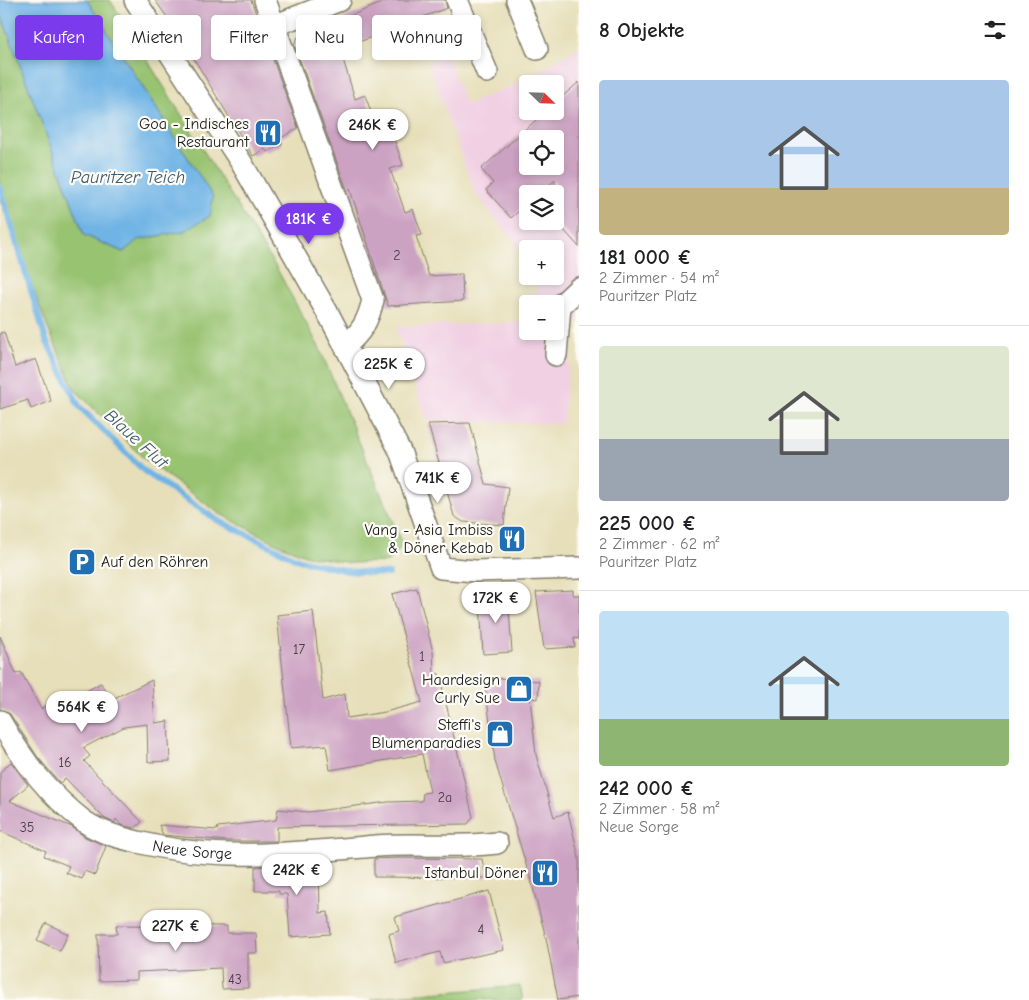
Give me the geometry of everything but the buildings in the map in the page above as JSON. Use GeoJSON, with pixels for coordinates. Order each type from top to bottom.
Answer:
{"type":"FeatureCollection","features":[{"type":"Feature","properties":{"kind":"street"},"geometry":{"type":"LineString","coordinates":[[136,0],[241,162],[345,346],[400,451],[441,568],[475,570],[579,568]]}},
{"type":"Feature","properties":{"kind":"street"},"geometry":{"type":"LineString","coordinates":[[265,0],[272,15]]}},
{"type":"Feature","properties":{"kind":"street"},"geometry":{"type":"LineString","coordinates":[[286,21],[340,0]]}},
{"type":"Feature","properties":{"kind":"street"},"geometry":{"type":"LineString","coordinates":[[457,0],[487,72]]}},
{"type":"Feature","properties":{"kind":"street"},"geometry":{"type":"LineString","coordinates":[[517,0],[537,49]]}},
{"type":"Feature","properties":{"kind":"street"},"geometry":{"type":"LineString","coordinates":[[286,54],[373,300],[368,321],[359,335],[345,346]]}},
{"type":"Feature","properties":{"kind":"street"},"geometry":{"type":"LineString","coordinates":[[556,355],[560,306],[579,288]]}},
{"type":"Feature","properties":{"kind":"street","name":"Neue Sorge"},"geometry":{"type":"LineString","coordinates":[[0,721],[23,760],[55,796],[87,823],[114,836],[160,848],[210,854],[294,853],[388,845],[497,843]]}},
{"type":"Feature","properties":{"kind":"shaded area"},"geometry":{"type":"Polygon","coordinates":[[[579,47],[579,319],[574,322],[562,424],[426,420],[396,327],[519,322],[519,340],[564,340],[564,295],[536,295],[537,285],[564,285],[564,240],[519,240],[519,247],[475,193],[428,63],[436,60],[449,60],[466,105],[519,82],[519,120],[564,120],[564,75],[534,75],[579,47]]]}},
{"type":"Feature","properties":{"kind":"green space"},"geometry":{"type":"Polygon","coordinates":[[[87,0],[110,0],[119,15],[113,15],[113,41],[103,25],[103,15],[97,15],[87,0]]]}},
{"type":"Feature","properties":{"kind":"green space"},"geometry":{"type":"Polygon","coordinates":[[[0,12],[15,52],[15,60],[18,60],[84,235],[123,252],[138,240],[184,231],[213,197],[125,60],[147,60],[277,269],[319,347],[403,546],[387,562],[350,563],[308,556],[280,545],[220,514],[144,459],[75,390],[47,326],[0,200],[0,12]]]}},
{"type":"Feature","properties":{"kind":"green space"},"geometry":{"type":"Polygon","coordinates":[[[520,986],[523,1000],[371,1000],[393,996],[520,986]]]}},
{"type":"Feature","properties":{"kind":"water","name":"Pauritzer Teich"},"geometry":{"type":"Polygon","coordinates":[[[0,0],[87,0],[97,15],[15,15],[15,52],[0,12],[0,0]]]}},
{"type":"Feature","properties":{"kind":"water","name":"Pauritzer Teich"},"geometry":{"type":"Polygon","coordinates":[[[103,25],[113,41],[113,60],[125,60],[213,197],[210,216],[184,231],[138,240],[123,252],[84,235],[18,60],[103,60],[103,25]]]}},
{"type":"Feature","properties":{"kind":"waterway","name":"Blaue Flut"},"geometry":{"type":"LineString","coordinates":[[0,188],[46,340],[79,406],[144,471],[217,520],[299,560],[348,571],[389,574]]}},
{"type":"Feature","properties":{"kind":"place","name":"Goa - Indisches Restaurant"},"geometry":{"type":"Point","coordinates":[268,133]}},
{"type":"Feature","properties":{"kind":"place","name":"Vang - Asia Imbiss & Döner Kebab"},"geometry":{"type":"Point","coordinates":[512,539]}},
{"type":"Feature","properties":{"kind":"place","name":"Auf den Röhren"},"geometry":{"type":"Point","coordinates":[82,562]}},
{"type":"Feature","properties":{"kind":"place","name":"Haardesign Curly Sue"},"geometry":{"type":"Point","coordinates":[519,689]}},
{"type":"Feature","properties":{"kind":"place","name":"Steffi's Blumenparadies"},"geometry":{"type":"Point","coordinates":[500,734]}},
{"type":"Feature","properties":{"kind":"place","name":"Istanbul Döner"},"geometry":{"type":"Point","coordinates":[545,873]}}]}
